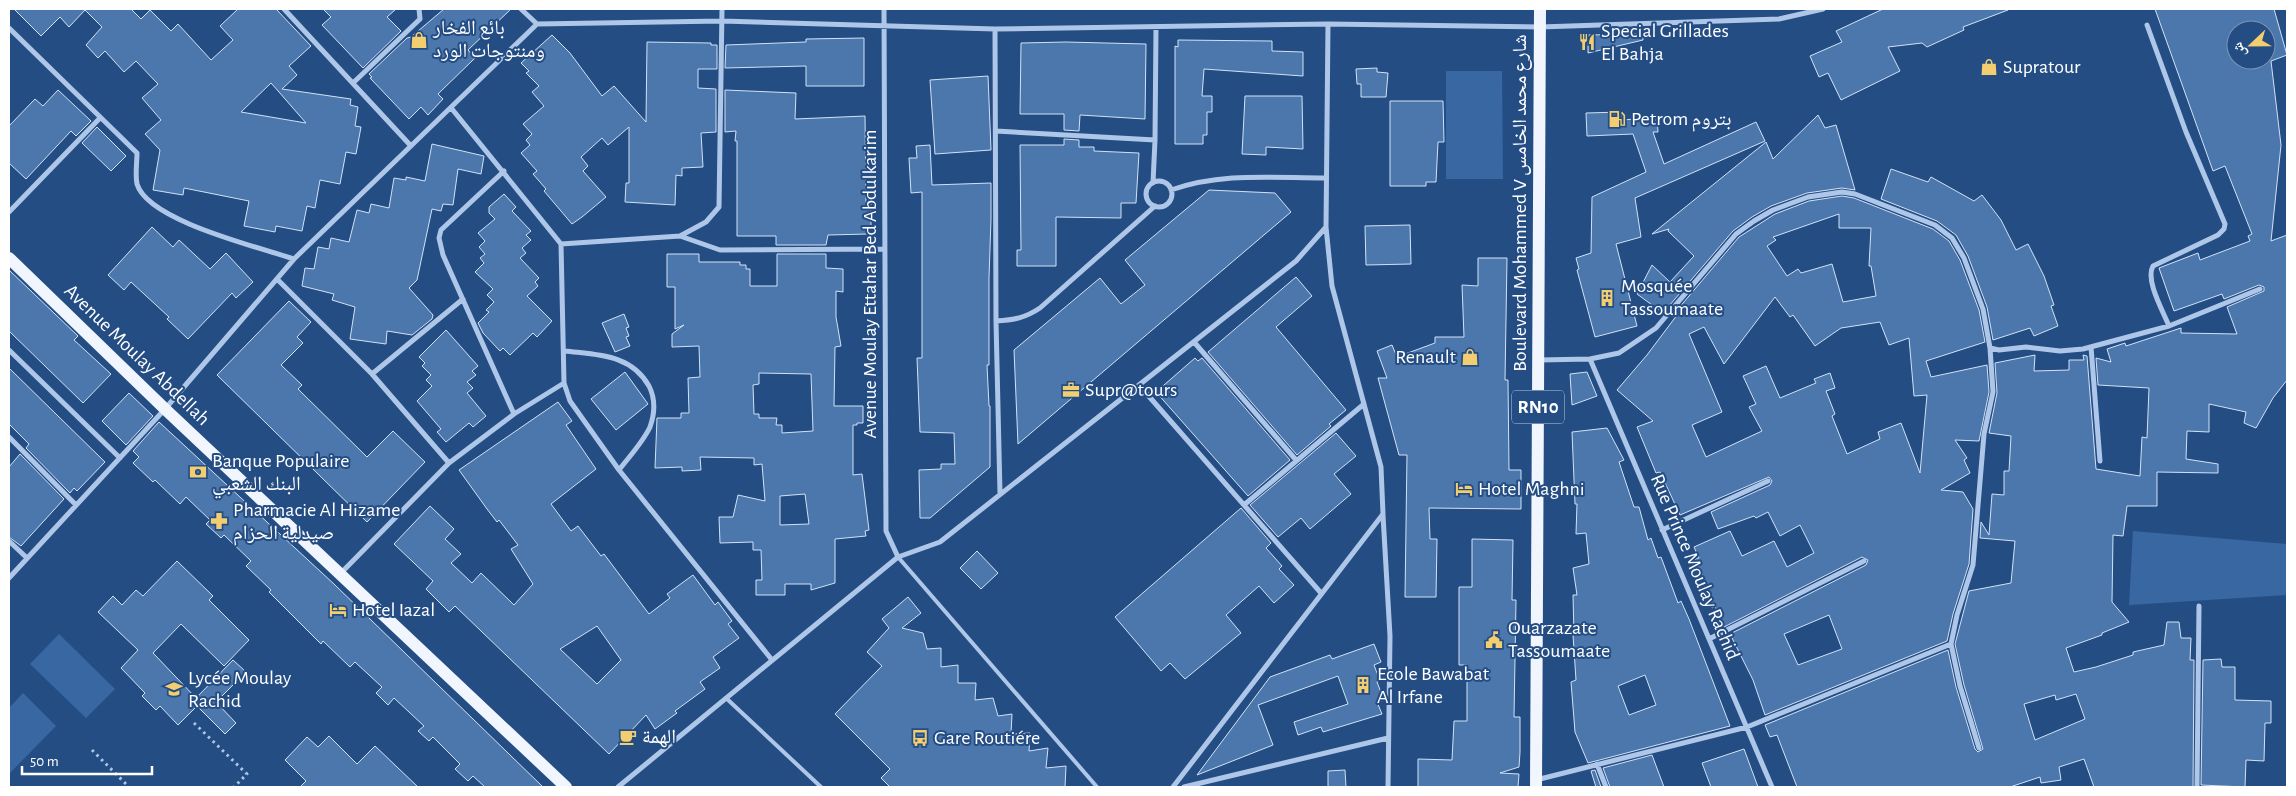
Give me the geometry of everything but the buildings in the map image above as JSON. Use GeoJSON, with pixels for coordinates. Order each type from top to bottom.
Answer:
{"type":"FeatureCollection","features":[{"type":"Feature","properties":{"kind":"main road","name":"Boulevard Mohammed V شارع محمد الخامس"},"geometry":{"type":"LineString","coordinates":[[1536,783],[1540,9]]}},
{"type":"Feature","properties":{"kind":"main road","name":"Avenue Moulay Abdellah"},"geometry":{"type":"LineString","coordinates":[[9,258],[165,409],[566,787]]}},
{"type":"Feature","properties":{"kind":"street"},"geometry":{"type":"LineString","coordinates":[[286,9],[412,146]]}},
{"type":"Feature","properties":{"kind":"street"},"geometry":{"type":"LineString","coordinates":[[353,83],[420,19],[419,9]]}},
{"type":"Feature","properties":{"kind":"street"},"geometry":{"type":"LineString","coordinates":[[522,9],[538,24]]}},
{"type":"Feature","properties":{"kind":"street"},"geometry":{"type":"LineString","coordinates":[[680,236],[706,222],[719,206],[722,9]]}},
{"type":"Feature","properties":{"kind":"street","name":"Avenue Moulay Ettahar Bed Abdulkarim"},"geometry":{"type":"LineString","coordinates":[[884,9],[886,532],[898,557]]}},
{"type":"Feature","properties":{"kind":"street"},"geometry":{"type":"LineString","coordinates":[[9,578],[165,409],[294,259],[452,109],[538,24],[722,21],[884,24],[996,29],[1328,24],[1540,27],[1760,20],[1787,18],[1822,9]]}},
{"type":"Feature","properties":{"kind":"street"},"geometry":{"type":"LineString","coordinates":[[1328,24],[1326,227],[1332,286],[1381,467],[1390,636],[1388,787]]}},
{"type":"Feature","properties":{"kind":"street"},"geometry":{"type":"LineString","coordinates":[[2147,25],[2186,132],[2224,224],[2224,229],[2218,235],[2153,266],[2149,272],[2150,280],[2169,326]]}},
{"type":"Feature","properties":{"kind":"street"},"geometry":{"type":"LineString","coordinates":[[1154,182],[1156,27]]}},
{"type":"Feature","properties":{"kind":"street"},"geometry":{"type":"LineString","coordinates":[[9,28],[137,153],[137,184],[148,202],[170,216],[294,259]]}},
{"type":"Feature","properties":{"kind":"street"},"geometry":{"type":"LineString","coordinates":[[996,29],[996,321],[1000,494]]}},
{"type":"Feature","properties":{"kind":"street"},"geometry":{"type":"LineString","coordinates":[[452,109],[562,244],[564,383],[570,401],[619,470],[772,660]]}},
{"type":"Feature","properties":{"kind":"street"},"geometry":{"type":"LineString","coordinates":[[9,212],[100,118]]}},
{"type":"Feature","properties":{"kind":"street"},"geometry":{"type":"LineString","coordinates":[[996,131],[1155,140]]}},
{"type":"Feature","properties":{"kind":"street"},"geometry":{"type":"LineString","coordinates":[[504,171],[441,230],[440,238],[443,254],[514,414]]}},
{"type":"Feature","properties":{"kind":"street"},"geometry":{"type":"LineString","coordinates":[[1171,190],[1218,177],[1326,178]]}},
{"type":"Feature","properties":{"kind":"street"},"geometry":{"type":"LineString","coordinates":[[996,321],[1017,320],[1027,317],[1040,308],[1155,206],[1166,205],[1172,195],[1171,190],[1164,182],[1154,182],[1148,186],[1146,192],[1150,203],[1155,206]]}},
{"type":"Feature","properties":{"kind":"street"},"geometry":{"type":"LineString","coordinates":[[1538,360],[1590,359],[1619,353],[1656,328],[1736,234],[1773,210],[1808,197],[1842,192],[1855,194],[1936,225],[1952,238],[1964,258],[1983,309],[1990,348],[1993,392],[1984,434],[1973,565],[1956,615],[1951,644],[1960,686],[1979,748]]}},
{"type":"Feature","properties":{"kind":"street"},"geometry":{"type":"LineString","coordinates":[[618,787],[898,557],[940,542],[1194,342],[1296,261],[1326,227]]}},
{"type":"Feature","properties":{"kind":"street"},"geometry":{"type":"LineString","coordinates":[[562,244],[680,236],[720,250],[885,249]]}},
{"type":"Feature","properties":{"kind":"street"},"geometry":{"type":"LineString","coordinates":[[277,279],[372,374],[449,463]]}},
{"type":"Feature","properties":{"kind":"street"},"geometry":{"type":"LineString","coordinates":[[1990,348],[1999,350],[2026,347],[2060,351],[2091,347],[2169,326],[2260,290]]}},
{"type":"Feature","properties":{"kind":"street"},"geometry":{"type":"LineString","coordinates":[[372,374],[463,299]]}},
{"type":"Feature","properties":{"kind":"street"},"geometry":{"type":"LineString","coordinates":[[1194,342],[1296,460]]}},
{"type":"Feature","properties":{"kind":"street"},"geometry":{"type":"LineString","coordinates":[[2091,347],[2100,461]]}},
{"type":"Feature","properties":{"kind":"street"},"geometry":{"type":"LineString","coordinates":[[9,350],[120,458]]}},
{"type":"Feature","properties":{"kind":"street"},"geometry":{"type":"LineString","coordinates":[[565,351],[600,355],[619,360],[641,373],[651,391],[655,408],[649,429],[619,470]]}},
{"type":"Feature","properties":{"kind":"street","name":"Rue Prince Moulay Rachid"},"geometry":{"type":"LineString","coordinates":[[1590,359],[1772,787]]}},
{"type":"Feature","properties":{"kind":"street"},"geometry":{"type":"LineString","coordinates":[[340,574],[449,463],[514,414],[564,383]]}},
{"type":"Feature","properties":{"kind":"street"},"geometry":{"type":"LineString","coordinates":[[1139,385],[1321,593]]}},
{"type":"Feature","properties":{"kind":"street"},"geometry":{"type":"LineString","coordinates":[[1244,505],[1364,404]]}},
{"type":"Feature","properties":{"kind":"street"},"geometry":{"type":"LineString","coordinates":[[9,437],[76,504]]}},
{"type":"Feature","properties":{"kind":"street"},"geometry":{"type":"LineString","coordinates":[[1662,530],[1768,481]]}},
{"type":"Feature","properties":{"kind":"street"},"geometry":{"type":"LineString","coordinates":[[1173,787],[1383,514]]}},
{"type":"Feature","properties":{"kind":"street"},"geometry":{"type":"LineString","coordinates":[[9,541],[27,558]]}},
{"type":"Feature","properties":{"kind":"street"},"geometry":{"type":"LineString","coordinates":[[1709,639],[1864,561]]}},
{"type":"Feature","properties":{"kind":"street"},"geometry":{"type":"LineString","coordinates":[[2198,787],[2200,606]]}},
{"type":"Feature","properties":{"kind":"street"},"geometry":{"type":"LineString","coordinates":[[1536,783],[1597,764],[1654,752],[1747,727],[1951,644]]}},
{"type":"Feature","properties":{"kind":"street"},"geometry":{"type":"LineString","coordinates":[[1184,787],[1388,738]]}},
{"type":"Feature","properties":{"kind":"street"},"geometry":{"type":"LineString","coordinates":[[1597,764],[1606,787]]}},
{"type":"Feature","properties":{"kind":"lane"},"geometry":{"type":"LineString","coordinates":[[898,557],[1097,787]]}},
{"type":"Feature","properties":{"kind":"lane"},"geometry":{"type":"LineString","coordinates":[[726,698],[821,787]]}},
{"type":"Feature","properties":{"kind":"path"},"geometry":{"type":"LineString","coordinates":[[194,723],[247,774],[234,787]]}},
{"type":"Feature","properties":{"kind":"path"},"geometry":{"type":"LineString","coordinates":[[92,750],[129,787]]}},
{"type":"Feature","properties":{"kind":"shaded area"},"geometry":{"type":"Polygon","coordinates":[[[1446,71],[1502,71],[1503,179],[1446,179],[1446,71]]]}},
{"type":"Feature","properties":{"kind":"shaded area"},"geometry":{"type":"Polygon","coordinates":[[[2133,531],[2287,544],[2287,595],[2129,605],[2133,531]]]}},
{"type":"Feature","properties":{"kind":"shaded area"},"geometry":{"type":"Polygon","coordinates":[[[59,634],[115,689],[86,718],[30,664],[59,634]]]}},
{"type":"Feature","properties":{"kind":"shaded area"},"geometry":{"type":"Polygon","coordinates":[[[23,693],[56,726],[9,774],[9,708],[23,693]]]}},
{"type":"Feature","properties":{"kind":"place","name":"بائع الفخار ومنتوجات الورد"},"geometry":{"type":"Point","coordinates":[419,40]}},
{"type":"Feature","properties":{"kind":"place","name":"Special Grillades El Bahja"},"geometry":{"type":"Point","coordinates":[1587,42]}},
{"type":"Feature","properties":{"kind":"place","name":"Supratour"},"geometry":{"type":"Point","coordinates":[1989,67]}},
{"type":"Feature","properties":{"kind":"place","name":"Petrom بتروم"},"geometry":{"type":"Point","coordinates":[1617,119]}},
{"type":"Feature","properties":{"kind":"place","name":"Mosquée Tassoumaate"},"geometry":{"type":"Point","coordinates":[1607,298]}},
{"type":"Feature","properties":{"kind":"place","name":"Renault"},"geometry":{"type":"Point","coordinates":[1470,357]}},
{"type":"Feature","properties":{"kind":"place","name":"Supr@tours"},"geometry":{"type":"Point","coordinates":[1071,390]}},
{"type":"Feature","properties":{"kind":"place","name":"Banque Populaire البنك الشعبي"},"geometry":{"type":"Point","coordinates":[198,472]}},
{"type":"Feature","properties":{"kind":"place","name":"Hotel Maghni"},"geometry":{"type":"Point","coordinates":[1464,489]}},
{"type":"Feature","properties":{"kind":"place","name":"Pharmacie Al Hizame صيدلية الحزام"},"geometry":{"type":"Point","coordinates":[219,521]}},
{"type":"Feature","properties":{"kind":"place","name":"Hotel Iazal"},"geometry":{"type":"Point","coordinates":[338,610]}},
{"type":"Feature","properties":{"kind":"place","name":"Ouarzazate Tassoumaate"},"geometry":{"type":"Point","coordinates":[1494,640]}},
{"type":"Feature","properties":{"kind":"place","name":"Ecole Bawabat Al Irfane"},"geometry":{"type":"Point","coordinates":[1363,685]}},
{"type":"Feature","properties":{"kind":"place","name":"Lycée Moulay Rachid"},"geometry":{"type":"Point","coordinates":[174,689]}},
{"type":"Feature","properties":{"kind":"place","name":"الهمة"},"geometry":{"type":"Point","coordinates":[628,737]}},
{"type":"Feature","properties":{"kind":"place","name":"Gare Routiére"},"geometry":{"type":"Point","coordinates":[920,738]}}]}
